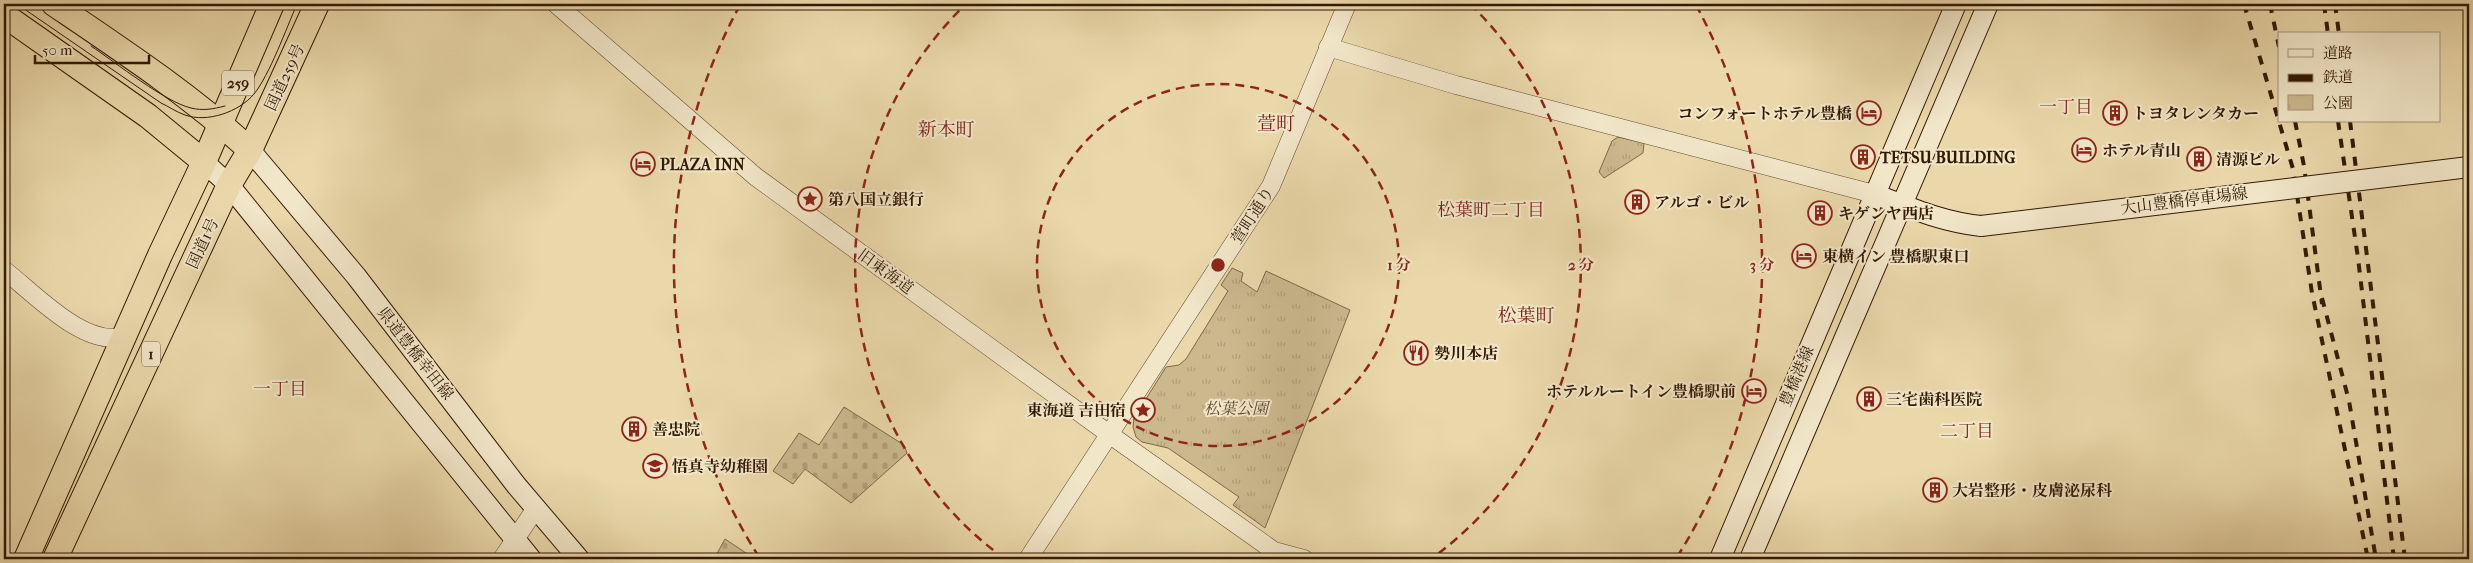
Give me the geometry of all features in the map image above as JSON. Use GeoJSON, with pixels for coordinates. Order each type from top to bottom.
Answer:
{"type":"FeatureCollection","features":[{"type":"Feature","properties":{"kind":"highway"},"geometry":{"type":"LineString","coordinates":[[54,4],[166,81],[220,123],[250,150]]}},
{"type":"Feature","properties":{"kind":"highway","name":"259"},"geometry":{"type":"LineString","coordinates":[[204,162],[272,4]]}},
{"type":"Feature","properties":{"kind":"highway","name":"国道259号"},"geometry":{"type":"LineString","coordinates":[[250,150],[317,4]]}},
{"type":"Feature","properties":{"kind":"highway"},"geometry":{"type":"LineString","coordinates":[[4,15],[148,116],[204,162]]}},
{"type":"Feature","properties":{"kind":"highway","name":"国道1号"},"geometry":{"type":"LineString","coordinates":[[55,559],[229,185],[250,150]]}},
{"type":"Feature","properties":{"kind":"highway","name":"国道1号"},"geometry":{"type":"LineString","coordinates":[[26,559],[124,336],[204,162]]}},
{"type":"Feature","properties":{"kind":"main road"},"geometry":{"type":"LineString","coordinates":[[1874,194],[1927,76],[1956,4]]}},
{"type":"Feature","properties":{"kind":"main road"},"geometry":{"type":"LineString","coordinates":[[1902,204],[1988,4]]}},
{"type":"Feature","properties":{"kind":"main road","name":"県道豊橋幸田線"},"geometry":{"type":"LineString","coordinates":[[250,150],[356,276],[536,508],[579,559]]}},
{"type":"Feature","properties":{"kind":"main road"},"geometry":{"type":"LineString","coordinates":[[204,162],[229,185],[515,542],[531,559]]}},
{"type":"Feature","properties":{"kind":"main road","name":"大山豊橋停車場線"},"geometry":{"type":"LineString","coordinates":[[1874,194],[1954,223],[1981,226],[2469,167]]}},
{"type":"Feature","properties":{"kind":"main road","name":"豊橋港線"},"geometry":{"type":"LineString","coordinates":[[1720,559],[1874,194]]}},
{"type":"Feature","properties":{"kind":"main road","name":"豊橋港線"},"geometry":{"type":"LineString","coordinates":[[1750,559],[1902,204]]}},
{"type":"Feature","properties":{"kind":"street","name":"旧東海道"},"geometry":{"type":"LineString","coordinates":[[556,4],[756,177],[1109,434],[1274,550],[1304,559]]}},
{"type":"Feature","properties":{"kind":"street","name":"萱町通り"},"geometry":{"type":"LineString","coordinates":[[1109,434],[1272,186],[1347,4]]}},
{"type":"Feature","properties":{"kind":"street"},"geometry":{"type":"LineString","coordinates":[[1328,47],[1456,85],[1874,194]]}},
{"type":"Feature","properties":{"kind":"street"},"geometry":{"type":"LineString","coordinates":[[4,270],[67,321],[99,337],[109,339],[124,336]]}},
{"type":"Feature","properties":{"kind":"street"},"geometry":{"type":"LineString","coordinates":[[1028,559],[1109,434]]}},
{"type":"Feature","properties":{"kind":"street"},"geometry":{"type":"LineString","coordinates":[[502,559],[536,508]]}},
{"type":"Feature","properties":{"kind":"green space"},"geometry":{"type":"Polygon","coordinates":[[[1618,137],[1644,143],[1643,153],[1604,178],[1599,172],[1612,141],[1618,137]]]}},
{"type":"Feature","properties":{"kind":"green space","name":"松葉公園"},"geometry":{"type":"Polygon","coordinates":[[[1232,268],[1243,273],[1241,281],[1257,292],[1266,271],[1350,310],[1265,528],[1233,505],[1239,497],[1168,448],[1142,442],[1136,437],[1133,427],[1134,418],[1166,367],[1179,365],[1186,359],[1228,291],[1221,285],[1232,268]]]}},
{"type":"Feature","properties":{"kind":"green space"},"geometry":{"type":"Polygon","coordinates":[[[844,407],[904,445],[907,453],[851,503],[805,469],[793,484],[773,471],[799,433],[819,445],[844,407]]]}},
{"type":"Feature","properties":{"kind":"green space"},"geometry":{"type":"Polygon","coordinates":[[[725,539],[755,559],[714,559],[725,539]]]}},
{"type":"Feature","properties":{"kind":"tram line"},"geometry":{"type":"LineString","coordinates":[[17,4],[161,103],[185,115],[203,118],[231,111],[254,94],[272,64],[297,4]]}},
{"type":"Feature","properties":{"kind":"tram line"},"geometry":{"type":"LineString","coordinates":[[91,46],[140,81],[180,104],[200,109],[225,106]]}},
{"type":"Feature","properties":{"kind":"railway"},"geometry":{"type":"LineString","coordinates":[[2244,4],[2278,118]]}},
{"type":"Feature","properties":{"kind":"railway"},"geometry":{"type":"LineString","coordinates":[[2270,4],[2278,42]]}},
{"type":"Feature","properties":{"kind":"railway"},"geometry":{"type":"LineString","coordinates":[[2324,4],[2328,32]]}},
{"type":"Feature","properties":{"kind":"railway"},"geometry":{"type":"LineString","coordinates":[[2335,4],[2339,32]]}},
{"type":"Feature","properties":{"kind":"railway"},"geometry":{"type":"LineString","coordinates":[[2279,122],[2293,169],[2312,293],[2368,559]]}},
{"type":"Feature","properties":{"kind":"railway"},"geometry":{"type":"LineString","coordinates":[[2295,122],[2304,166],[2322,304]]}},
{"type":"Feature","properties":{"kind":"railway"},"geometry":{"type":"LineString","coordinates":[[2338,122],[2358,258],[2394,559]]}},
{"type":"Feature","properties":{"kind":"railway"},"geometry":{"type":"LineString","coordinates":[[2350,122],[2405,559]]}},
{"type":"Feature","properties":{"kind":"railway"},"geometry":{"type":"LineString","coordinates":[[2322,298],[2349,401],[2376,559]]}},
{"type":"Feature","properties":{"kind":"place","name":"コンフォートホテル豊橋"},"geometry":{"type":"Point","coordinates":[1869,113]}},
{"type":"Feature","properties":{"kind":"place","name":"トヨタレンタカー"},"geometry":{"type":"Point","coordinates":[2115,113]}},
{"type":"Feature","properties":{"kind":"place","name":"ホテル青山"},"geometry":{"type":"Point","coordinates":[2084,150]}},
{"type":"Feature","properties":{"kind":"place","name":"TETSU BUILDING"},"geometry":{"type":"Point","coordinates":[1863,157]}},
{"type":"Feature","properties":{"kind":"place","name":"清源ビル"},"geometry":{"type":"Point","coordinates":[2199,159]}},
{"type":"Feature","properties":{"kind":"place","name":"PLAZA INN"},"geometry":{"type":"Point","coordinates":[643,164]}},
{"type":"Feature","properties":{"kind":"place","name":"第八国立銀行"},"geometry":{"type":"Point","coordinates":[810,199]}},
{"type":"Feature","properties":{"kind":"place","name":"アルゴ・ビル"},"geometry":{"type":"Point","coordinates":[1637,202]}},
{"type":"Feature","properties":{"kind":"place","name":"キゲンヤ西店"},"geometry":{"type":"Point","coordinates":[1820,213]}},
{"type":"Feature","properties":{"kind":"place","name":"東横イン 豊橋駅東口"},"geometry":{"type":"Point","coordinates":[1804,256]}},
{"type":"Feature","properties":{"kind":"place","name":"勢川本店"},"geometry":{"type":"Point","coordinates":[1416,353]}},
{"type":"Feature","properties":{"kind":"place","name":"ホテルルートイン豊橋駅前"},"geometry":{"type":"Point","coordinates":[1754,391]}},
{"type":"Feature","properties":{"kind":"place","name":"三宅歯科医院"},"geometry":{"type":"Point","coordinates":[1869,399]}},
{"type":"Feature","properties":{"kind":"place","name":"東海道 吉田宿"},"geometry":{"type":"Point","coordinates":[1143,410]}},
{"type":"Feature","properties":{"kind":"place","name":"善忠院"},"geometry":{"type":"Point","coordinates":[634,429]}},
{"type":"Feature","properties":{"kind":"place","name":"悟真寺幼稚園"},"geometry":{"type":"Point","coordinates":[655,466]}},
{"type":"Feature","properties":{"kind":"place","name":"大岩整形・皮膚泌尿科"},"geometry":{"type":"Point","coordinates":[1935,490]}},
{"type":"Feature","properties":{"kind":"district","name":"一丁目"},"geometry":{"type":"Point","coordinates":[2066,107]}},
{"type":"Feature","properties":{"kind":"district","name":"萱町"},"geometry":{"type":"Point","coordinates":[1276,123]}},
{"type":"Feature","properties":{"kind":"district","name":"新本町"},"geometry":{"type":"Point","coordinates":[946,129]}},
{"type":"Feature","properties":{"kind":"district","name":"松葉町二丁目"},"geometry":{"type":"Point","coordinates":[1491,210]}},
{"type":"Feature","properties":{"kind":"district","name":"松葉町"},"geometry":{"type":"Point","coordinates":[1526,315]}},
{"type":"Feature","properties":{"kind":"district","name":"一丁目"},"geometry":{"type":"Point","coordinates":[280,389]}},
{"type":"Feature","properties":{"kind":"district","name":"二丁目"},"geometry":{"type":"Point","coordinates":[1967,431]}}]}
